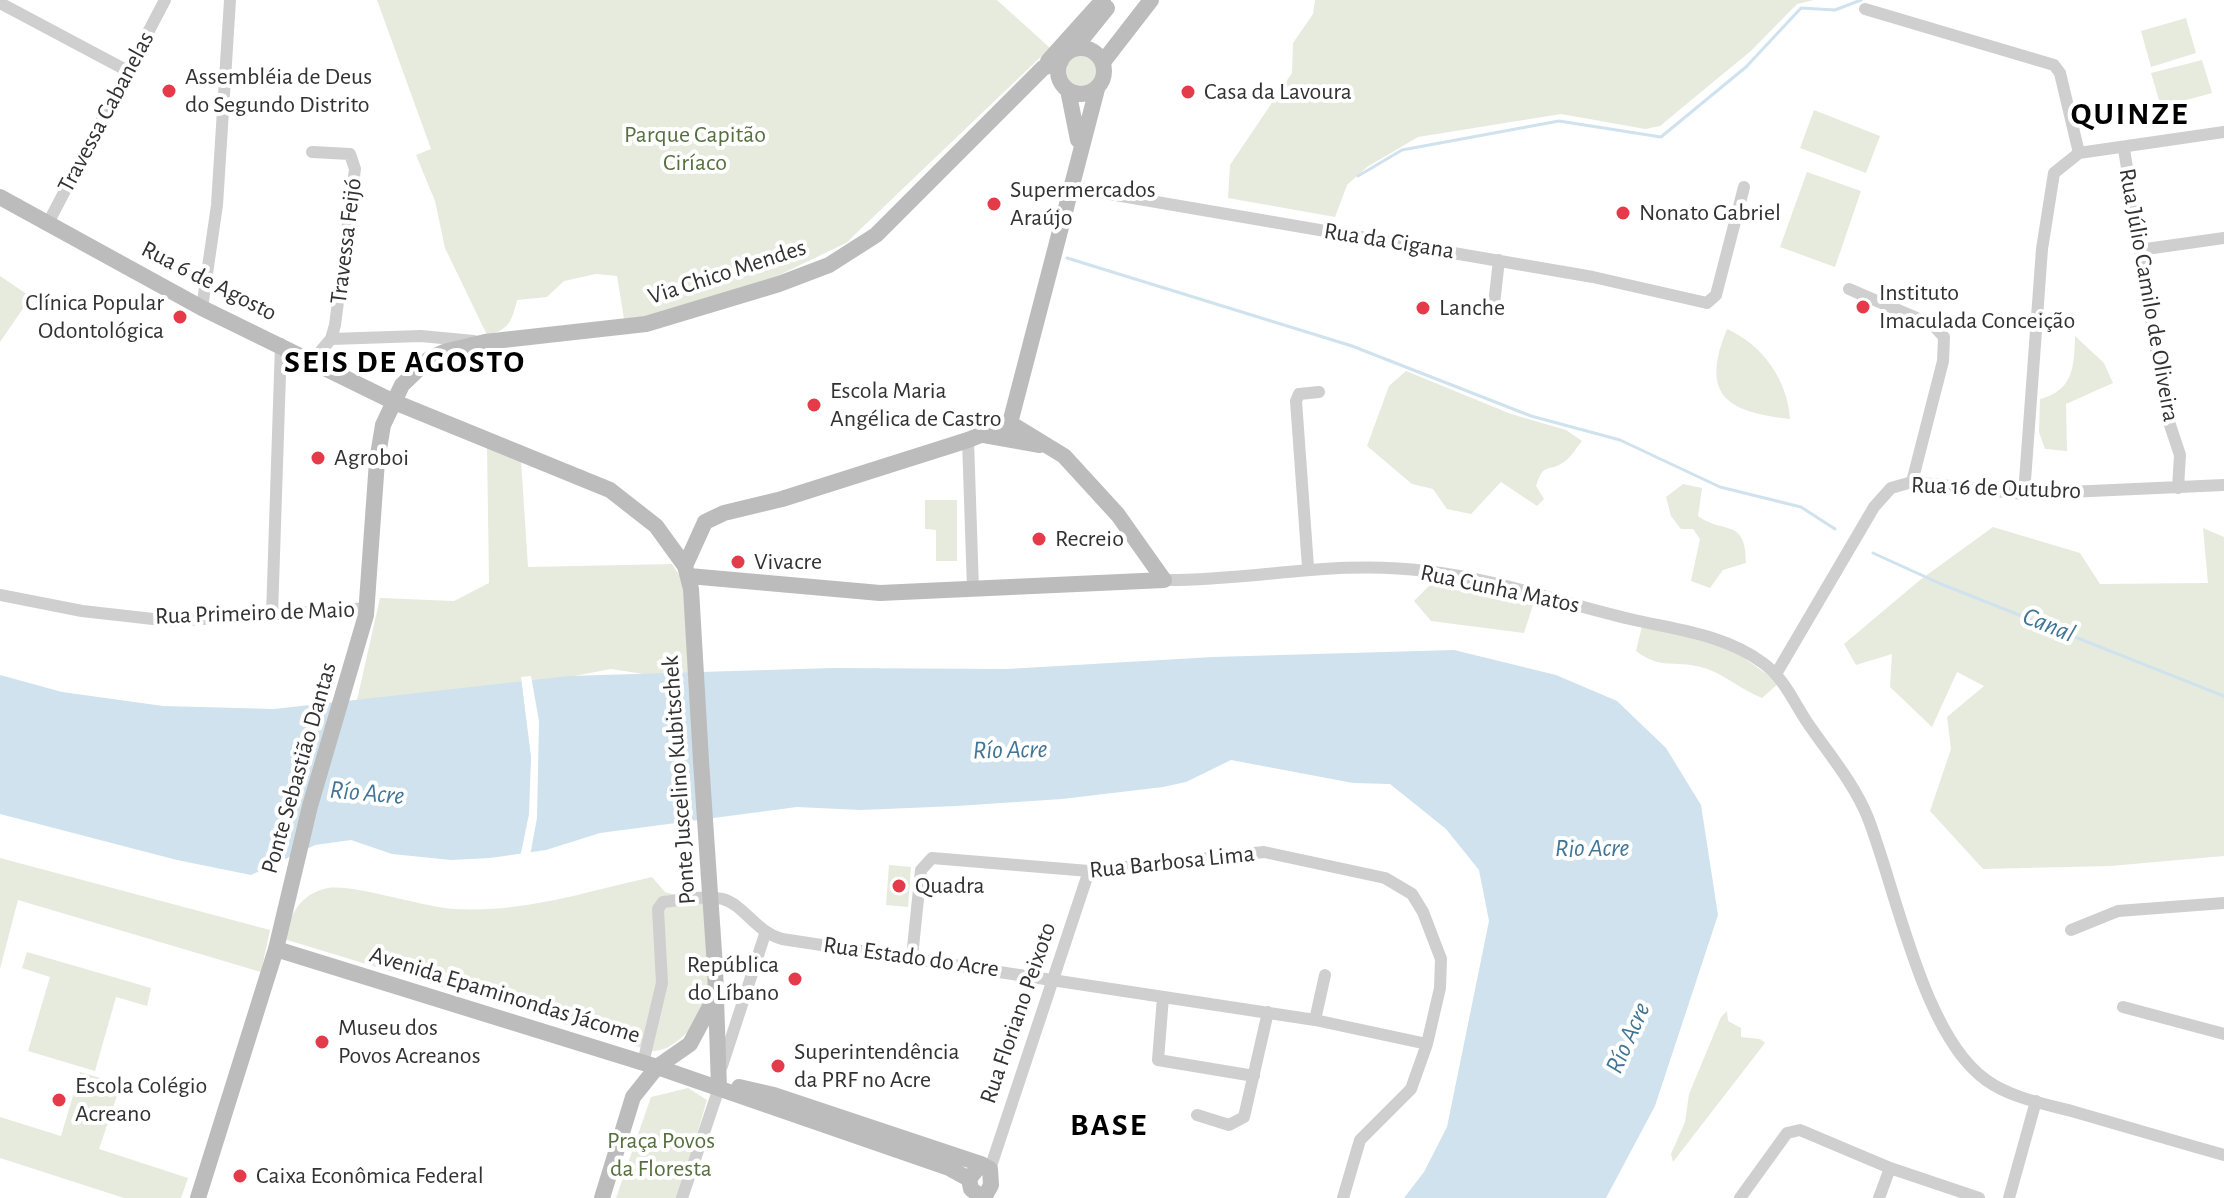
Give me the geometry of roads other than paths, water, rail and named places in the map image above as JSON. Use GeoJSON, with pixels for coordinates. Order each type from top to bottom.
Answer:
{"type":"FeatureCollection","features":[{"type":"Feature","properties":{"kind":"main road"},"geometry":{"type":"LineString","coordinates":[[1043,68],[1061,42],[1103,0]]}},
{"type":"Feature","properties":{"kind":"main road"},"geometry":{"type":"LineString","coordinates":[[1079,149],[1065,87],[1058,72],[1061,61],[1113,0]]}},
{"type":"Feature","properties":{"kind":"main road"},"geometry":{"type":"LineString","coordinates":[[1010,423],[1079,149],[1097,89],[1104,76],[1103,62],[1151,0]]}},
{"type":"Feature","properties":{"kind":"main road"},"geometry":{"type":"LineString","coordinates":[[1074,49],[1089,50],[1103,62]]}},
{"type":"Feature","properties":{"kind":"main road","name":"Via Chico Mendes"},"geometry":{"type":"LineString","coordinates":[[392,401],[402,385],[429,359],[485,342],[646,324],[779,284],[829,265],[876,235],[1043,68],[1061,61]]}},
{"type":"Feature","properties":{"kind":"main road"},"geometry":{"type":"LineString","coordinates":[[1028,83],[1051,78],[1084,95],[1097,89]]}},
{"type":"Feature","properties":{"kind":"main road","name":"Rua 6 de Agosto"},"geometry":{"type":"LineString","coordinates":[[0,197],[202,308],[392,401],[610,490],[656,526],[688,577]]}},
{"type":"Feature","properties":{"kind":"main road","name":"Ponte Sebastião Dantas"},"geometry":{"type":"LineString","coordinates":[[198,1198],[278,941],[310,806],[367,612],[377,461],[383,425],[392,401]]}},
{"type":"Feature","properties":{"kind":"main road"},"geometry":{"type":"LineString","coordinates":[[1010,423],[975,438],[782,499],[717,515],[700,529],[688,577],[880,593],[1164,580]]}},
{"type":"Feature","properties":{"kind":"main road"},"geometry":{"type":"LineString","coordinates":[[1010,423],[1057,449],[1118,515],[1164,580]]}},
{"type":"Feature","properties":{"kind":"main road"},"geometry":{"type":"LineString","coordinates":[[975,438],[1057,449]]}},
{"type":"Feature","properties":{"kind":"main road","name":"Ponte Juscelino Kubitschek"},"geometry":{"type":"LineString","coordinates":[[688,577],[715,967],[721,1069],[719,1088]]}},
{"type":"Feature","properties":{"kind":"main road","name":"Avenida Epaminondas Jácome"},"geometry":{"type":"LineString","coordinates":[[278,941],[719,1088],[949,1168],[969,1179]]}},
{"type":"Feature","properties":{"kind":"main road"},"geometry":{"type":"LineString","coordinates":[[602,1198],[633,1097],[650,1065],[690,1044],[715,997]]}},
{"type":"Feature","properties":{"kind":"main road","name":"Avenida Epaminondas Jácome"},"geometry":{"type":"LineString","coordinates":[[719,1088],[747,1086],[985,1167]]}},
{"type":"Feature","properties":{"kind":"main road","name":"Rua Floriano Peixoto"},"geometry":{"type":"LineString","coordinates":[[985,1167],[986,1196],[971,1189],[969,1179],[985,1167]]}},
{"type":"Feature","properties":{"kind":"street","name":"Travessa Cabanelas"},"geometry":{"type":"LineString","coordinates":[[47,225],[165,0]]}},
{"type":"Feature","properties":{"kind":"street"},"geometry":{"type":"LineString","coordinates":[[202,308],[217,205],[230,0]]}},
{"type":"Feature","properties":{"kind":"street"},"geometry":{"type":"LineString","coordinates":[[0,3],[126,70]]}},
{"type":"Feature","properties":{"kind":"street"},"geometry":{"type":"LineString","coordinates":[[1865,9],[2054,65],[2060,73],[2079,153]]}},
{"type":"Feature","properties":{"kind":"street"},"geometry":{"type":"LineString","coordinates":[[2024,494],[2042,249],[2050,187],[2057,169],[2079,153],[2124,149],[2224,132]]}},
{"type":"Feature","properties":{"kind":"street","name":"Rua Júlio Camilo de Oliveira"},"geometry":{"type":"LineString","coordinates":[[2124,149],[2166,413],[2180,455],[2178,488]]}},
{"type":"Feature","properties":{"kind":"street","name":"Travessa Feijó"},"geometry":{"type":"LineString","coordinates":[[312,152],[350,154],[355,166],[331,339],[313,360]]}},
{"type":"Feature","properties":{"kind":"street","name":"Rua da Cigana"},"geometry":{"type":"LineString","coordinates":[[1069,187],[1499,260],[1707,303],[1714,300],[1717,292],[1744,187]]}},
{"type":"Feature","properties":{"kind":"street"},"geometry":{"type":"LineString","coordinates":[[2139,250],[2224,238]]}},
{"type":"Feature","properties":{"kind":"street"},"geometry":{"type":"LineString","coordinates":[[1493,313],[1499,260]]}},
{"type":"Feature","properties":{"kind":"street"},"geometry":{"type":"LineString","coordinates":[[1849,289],[1933,325],[1945,340],[1912,482]]}},
{"type":"Feature","properties":{"kind":"street"},"geometry":{"type":"LineString","coordinates":[[331,339],[421,336],[485,342]]}},
{"type":"Feature","properties":{"kind":"street"},"geometry":{"type":"LineString","coordinates":[[272,615],[281,344]]}},
{"type":"Feature","properties":{"kind":"street"},"geometry":{"type":"LineString","coordinates":[[1308,567],[1297,396],[1319,392]]}},
{"type":"Feature","properties":{"kind":"street"},"geometry":{"type":"LineString","coordinates":[[973,589],[975,438]]}},
{"type":"Feature","properties":{"kind":"street","name":"Rua 16 de Outubro"},"geometry":{"type":"LineString","coordinates":[[1776,674],[1880,499],[1891,488],[1912,482],[2024,494],[2224,485]]}},
{"type":"Feature","properties":{"kind":"street","name":"Rua Cunha Matos"},"geometry":{"type":"LineString","coordinates":[[1164,580],[1207,580],[1308,567],[1425,571],[1493,583],[1709,636],[1752,655],[1776,674]]}},
{"type":"Feature","properties":{"kind":"street","name":"Rua Primeiro de Maio"},"geometry":{"type":"LineString","coordinates":[[0,595],[82,611],[171,621],[367,612]]}},
{"type":"Feature","properties":{"kind":"street"},"geometry":{"type":"LineString","coordinates":[[1776,674],[1834,759],[1867,815],[1923,980],[1953,1042],[1982,1077],[1999,1089],[2036,1101],[2224,1155]]}},
{"type":"Feature","properties":{"kind":"street","name":"Rua Barbosa Lima"},"geometry":{"type":"LineString","coordinates":[[912,957],[924,864],[937,858],[1089,871],[1127,870],[1264,852],[1360,871],[1399,883],[1412,894],[1423,912],[1441,959],[1440,988],[1427,1044],[1411,1089],[1360,1140],[1343,1198]]}},
{"type":"Feature","properties":{"kind":"street","name":"Rua Floriano Peixoto"},"geometry":{"type":"LineString","coordinates":[[985,1167],[1056,978],[1089,871]]}},
{"type":"Feature","properties":{"kind":"street"},"geometry":{"type":"LineString","coordinates":[[650,1065],[662,983],[658,919],[661,904],[723,899],[765,934],[721,1069]]}},
{"type":"Feature","properties":{"kind":"street"},"geometry":{"type":"LineString","coordinates":[[2071,930],[2118,911],[2224,903]]}},
{"type":"Feature","properties":{"kind":"street","name":"Rua Estado do Acre"},"geometry":{"type":"LineString","coordinates":[[765,934],[1268,1012],[1427,1044]]}},
{"type":"Feature","properties":{"kind":"street"},"geometry":{"type":"LineString","coordinates":[[1315,1020],[1325,975]]}},
{"type":"Feature","properties":{"kind":"street"},"geometry":{"type":"LineString","coordinates":[[1163,997],[1156,1057],[1161,1061],[1254,1076]]}},
{"type":"Feature","properties":{"kind":"street"},"geometry":{"type":"LineString","coordinates":[[2123,1007],[2224,1034]]}},
{"type":"Feature","properties":{"kind":"street"},"geometry":{"type":"LineString","coordinates":[[1197,1115],[1229,1125],[1237,1123],[1249,1107],[1268,1012]]}},
{"type":"Feature","properties":{"kind":"street"},"geometry":{"type":"LineString","coordinates":[[682,1198],[719,1088]]}},
{"type":"Feature","properties":{"kind":"street"},"geometry":{"type":"LineString","coordinates":[[2009,1198],[2036,1101]]}},
{"type":"Feature","properties":{"kind":"street"},"geometry":{"type":"LineString","coordinates":[[1740,1198],[1792,1130],[1800,1130],[1890,1168],[1979,1198]]}},
{"type":"Feature","properties":{"kind":"street"},"geometry":{"type":"LineString","coordinates":[[1879,1198],[1890,1168]]}},
{"type":"Feature","properties":{"kind":"water","name":"Rio Acre"},"geometry":{"type":"Polygon","coordinates":[[[1454,650],[1556,675],[1617,701],[1666,748],[1701,805],[1718,915],[1655,1106],[1606,1198],[1404,1198],[1424,1172],[1447,1127],[1489,921],[1479,870],[1446,829],[1390,784],[1353,783],[1231,760],[1186,782],[1163,787],[1062,799],[956,806],[861,810],[797,807],[600,833],[546,850],[490,858],[451,860],[392,854],[351,840],[315,845],[251,875],[177,860],[0,814],[0,675],[62,692],[163,706],[274,709],[569,676],[833,668],[1007,669],[1213,657],[1454,650]]]}},
{"type":"Feature","properties":{"kind":"waterway"},"geometry":{"type":"LineString","coordinates":[[1358,176],[1402,150],[1559,121],[1661,137],[1746,67],[1801,8],[1835,10],[1861,0]]}},
{"type":"Feature","properties":{"kind":"waterway"},"geometry":{"type":"LineString","coordinates":[[1067,258],[1352,346],[1531,416],[1620,440],[1720,487],[1801,507],[1835,529]]}},
{"type":"Feature","properties":{"kind":"waterway","name":"Canal"},"geometry":{"type":"LineString","coordinates":[[1873,553],[1941,584],[2224,696]]}},
{"type":"Feature","properties":{"kind":"place","name":"Assembléia de Deus do Segundo Distrito"},"geometry":{"type":"Point","coordinates":[169,91]}},
{"type":"Feature","properties":{"kind":"place","name":"Casa da Lavoura"},"geometry":{"type":"Point","coordinates":[1188,92]}},
{"type":"Feature","properties":{"kind":"place","name":"Supermercados Araújo"},"geometry":{"type":"Point","coordinates":[994,204]}},
{"type":"Feature","properties":{"kind":"place","name":"Nonato Gabriel"},"geometry":{"type":"Point","coordinates":[1623,213]}},
{"type":"Feature","properties":{"kind":"place","name":"Instituto Imaculada Conceição"},"geometry":{"type":"Point","coordinates":[1863,307]}},
{"type":"Feature","properties":{"kind":"place","name":"Lanche"},"geometry":{"type":"Point","coordinates":[1423,308]}},
{"type":"Feature","properties":{"kind":"place","name":"Clínica Popular Odontológica"},"geometry":{"type":"Point","coordinates":[180,317]}},
{"type":"Feature","properties":{"kind":"place","name":"Escola Maria Angélica de Castro"},"geometry":{"type":"Point","coordinates":[814,405]}},
{"type":"Feature","properties":{"kind":"place","name":"Agroboi"},"geometry":{"type":"Point","coordinates":[318,458]}},
{"type":"Feature","properties":{"kind":"place","name":"Recreio"},"geometry":{"type":"Point","coordinates":[1039,539]}},
{"type":"Feature","properties":{"kind":"place","name":"Vivacre"},"geometry":{"type":"Point","coordinates":[738,562]}},
{"type":"Feature","properties":{"kind":"place","name":"Quadra"},"geometry":{"type":"Point","coordinates":[899,886]}},
{"type":"Feature","properties":{"kind":"place","name":"República do Líbano"},"geometry":{"type":"Point","coordinates":[795,979]}},
{"type":"Feature","properties":{"kind":"place","name":"Museu dos Povos Acreanos"},"geometry":{"type":"Point","coordinates":[322,1042]}},
{"type":"Feature","properties":{"kind":"place","name":"Superintendência da PRF no Acre"},"geometry":{"type":"Point","coordinates":[778,1066]}},
{"type":"Feature","properties":{"kind":"place","name":"Escola Colégio Acreano"},"geometry":{"type":"Point","coordinates":[59,1100]}},
{"type":"Feature","properties":{"kind":"place","name":"Caixa Econômica Federal"},"geometry":{"type":"Point","coordinates":[240,1176]}},
{"type":"Feature","properties":{"kind":"district","name":"QUINZE"},"geometry":{"type":"Point","coordinates":[2130,114]}},
{"type":"Feature","properties":{"kind":"district","name":"SEIS DE AGOSTO"},"geometry":{"type":"Point","coordinates":[405,362]}},
{"type":"Feature","properties":{"kind":"district","name":"BASE"},"geometry":{"type":"Point","coordinates":[1109,1125]}},
{"type":"Feature","properties":{"kind":"park label","name":"Parque Capitão Ciríaco"},"geometry":{"type":"Point","coordinates":[695,149]}},
{"type":"Feature","properties":{"kind":"park label","name":"Praça Povos da Floresta"},"geometry":{"type":"Point","coordinates":[661,1155]}},
{"type":"Feature","properties":{"kind":"water label","name":"Río Acre"},"geometry":{"type":"Point","coordinates":[1010,750]}},
{"type":"Feature","properties":{"kind":"water label","name":"Río Acre"},"geometry":{"type":"Point","coordinates":[367,793]}},
{"type":"Feature","properties":{"kind":"water label","name":"Río Acre"},"geometry":{"type":"Point","coordinates":[1628,1038]}}]}
